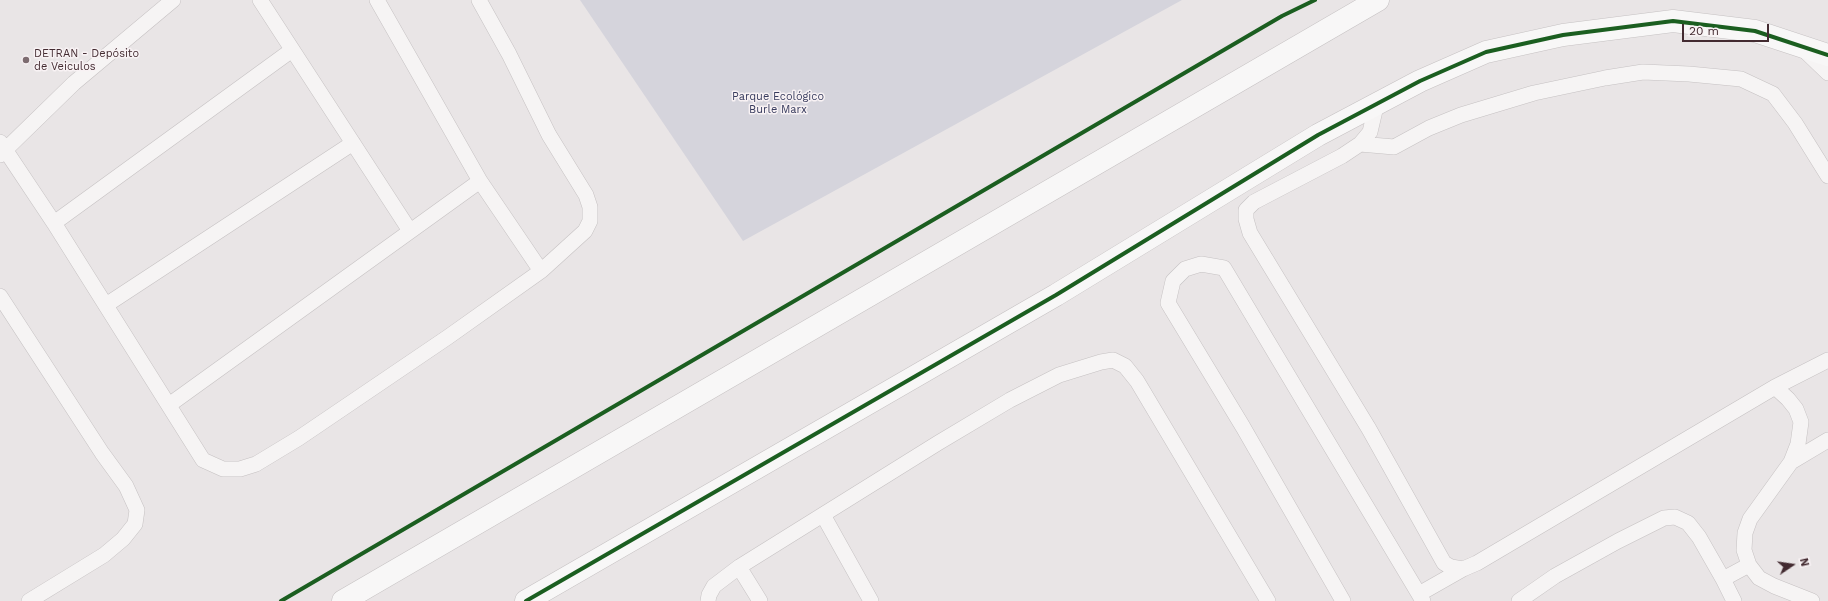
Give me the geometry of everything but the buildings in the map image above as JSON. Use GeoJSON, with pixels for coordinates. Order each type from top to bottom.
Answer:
{"type":"FeatureCollection","features":[{"type":"Feature","properties":{"kind":"street"},"geometry":{"type":"LineString","coordinates":[[343,601],[1378,0]]}},
{"type":"Feature","properties":{"kind":"street"},"geometry":{"type":"LineString","coordinates":[[526,601],[1056,295],[1318,135],[1377,102],[1486,52],[1564,35],[1673,20],[1756,31],[1828,55]]}},
{"type":"Feature","properties":{"kind":"street"},"geometry":{"type":"LineString","coordinates":[[360,601],[427,551]]}},
{"type":"Feature","properties":{"kind":"lane"},"geometry":{"type":"LineString","coordinates":[[173,0],[74,83],[2,149],[54,222],[203,460],[223,469],[240,469],[256,464],[298,438],[409,364],[541,272],[585,231],[590,221],[590,207],[580,183],[549,135],[509,54],[479,0]]}},
{"type":"Feature","properties":{"kind":"lane"},"geometry":{"type":"LineString","coordinates":[[260,0],[410,231]]}},
{"type":"Feature","properties":{"kind":"lane"},"geometry":{"type":"LineString","coordinates":[[377,0],[480,181],[541,272]]}},
{"type":"Feature","properties":{"kind":"lane"},"geometry":{"type":"LineString","coordinates":[[1799,45],[1828,73]]}},
{"type":"Feature","properties":{"kind":"lane"},"geometry":{"type":"LineString","coordinates":[[54,222],[292,50]]}},
{"type":"Feature","properties":{"kind":"lane"},"geometry":{"type":"LineString","coordinates":[[1360,144],[1394,147],[1429,128],[1461,115],[1534,93],[1605,78],[1643,72],[1689,74],[1741,79],[1773,94],[1795,123],[1828,176]]}},
{"type":"Feature","properties":{"kind":"lane"},"geometry":{"type":"LineString","coordinates":[[1377,102],[1370,132],[1360,144],[1342,156],[1254,202],[1246,210],[1248,226],[1250,233],[1369,429],[1444,563],[1455,568],[1463,569]]}},
{"type":"Feature","properties":{"kind":"lane"},"geometry":{"type":"LineString","coordinates":[[106,305],[354,143]]}},
{"type":"Feature","properties":{"kind":"lane"},"geometry":{"type":"LineString","coordinates":[[169,405],[480,181]]}},
{"type":"Feature","properties":{"kind":"lane"},"geometry":{"type":"LineString","coordinates":[[1343,601],[1243,427],[1168,303],[1174,282],[1186,269],[1202,264],[1224,268],[1421,598],[1463,569],[1477,563],[1775,387],[1828,360]]}},
{"type":"Feature","properties":{"kind":"lane"},"geometry":{"type":"LineString","coordinates":[[0,296],[102,453],[126,486],[136,510],[135,524],[123,539],[104,555],[29,601]]}},
{"type":"Feature","properties":{"kind":"lane"},"geometry":{"type":"LineString","coordinates":[[708,601],[709,595],[714,586],[739,567],[990,411],[1059,375],[1112,360],[1125,366],[1137,381],[1268,601]]}},
{"type":"Feature","properties":{"kind":"lane"},"geometry":{"type":"LineString","coordinates":[[1775,387],[1796,409],[1801,422],[1798,444],[1791,462],[1760,504],[1747,526],[1744,550],[1749,565],[1760,578],[1812,601]]}},
{"type":"Feature","properties":{"kind":"lane"},"geometry":{"type":"LineString","coordinates":[[1791,462],[1828,440]]}},
{"type":"Feature","properties":{"kind":"lane"},"geometry":{"type":"LineString","coordinates":[[823,515],[871,601]]}},
{"type":"Feature","properties":{"kind":"lane"},"geometry":{"type":"LineString","coordinates":[[1519,601],[1555,576],[1618,541],[1664,518],[1675,517],[1688,523],[1699,537],[1734,601]]}},
{"type":"Feature","properties":{"kind":"lane"},"geometry":{"type":"LineString","coordinates":[[1723,579],[1749,565]]}},
{"type":"Feature","properties":{"kind":"lane"},"geometry":{"type":"LineString","coordinates":[[739,567],[760,601]]}},
{"type":"Feature","properties":{"kind":"green space","name":"Parque Ecológico Burle Marx"},"geometry":{"type":"Polygon","coordinates":[[[580,0],[1182,0],[743,241],[580,0]]]}},
{"type":"Feature","properties":{"kind":"cycle path"},"geometry":{"type":"LineString","coordinates":[[281,601],[1282,16],[1315,0]]}},
{"type":"Feature","properties":{"kind":"cycle path"},"geometry":{"type":"LineString","coordinates":[[526,601],[1056,295],[1318,135],[1420,81],[1486,52],[1563,35],[1673,21],[1755,31],[1828,55]]}},
{"type":"Feature","properties":{"kind":"place","name":"DETRAN - Depósito de Veiculos"},"geometry":{"type":"Point","coordinates":[26,60]}}]}
